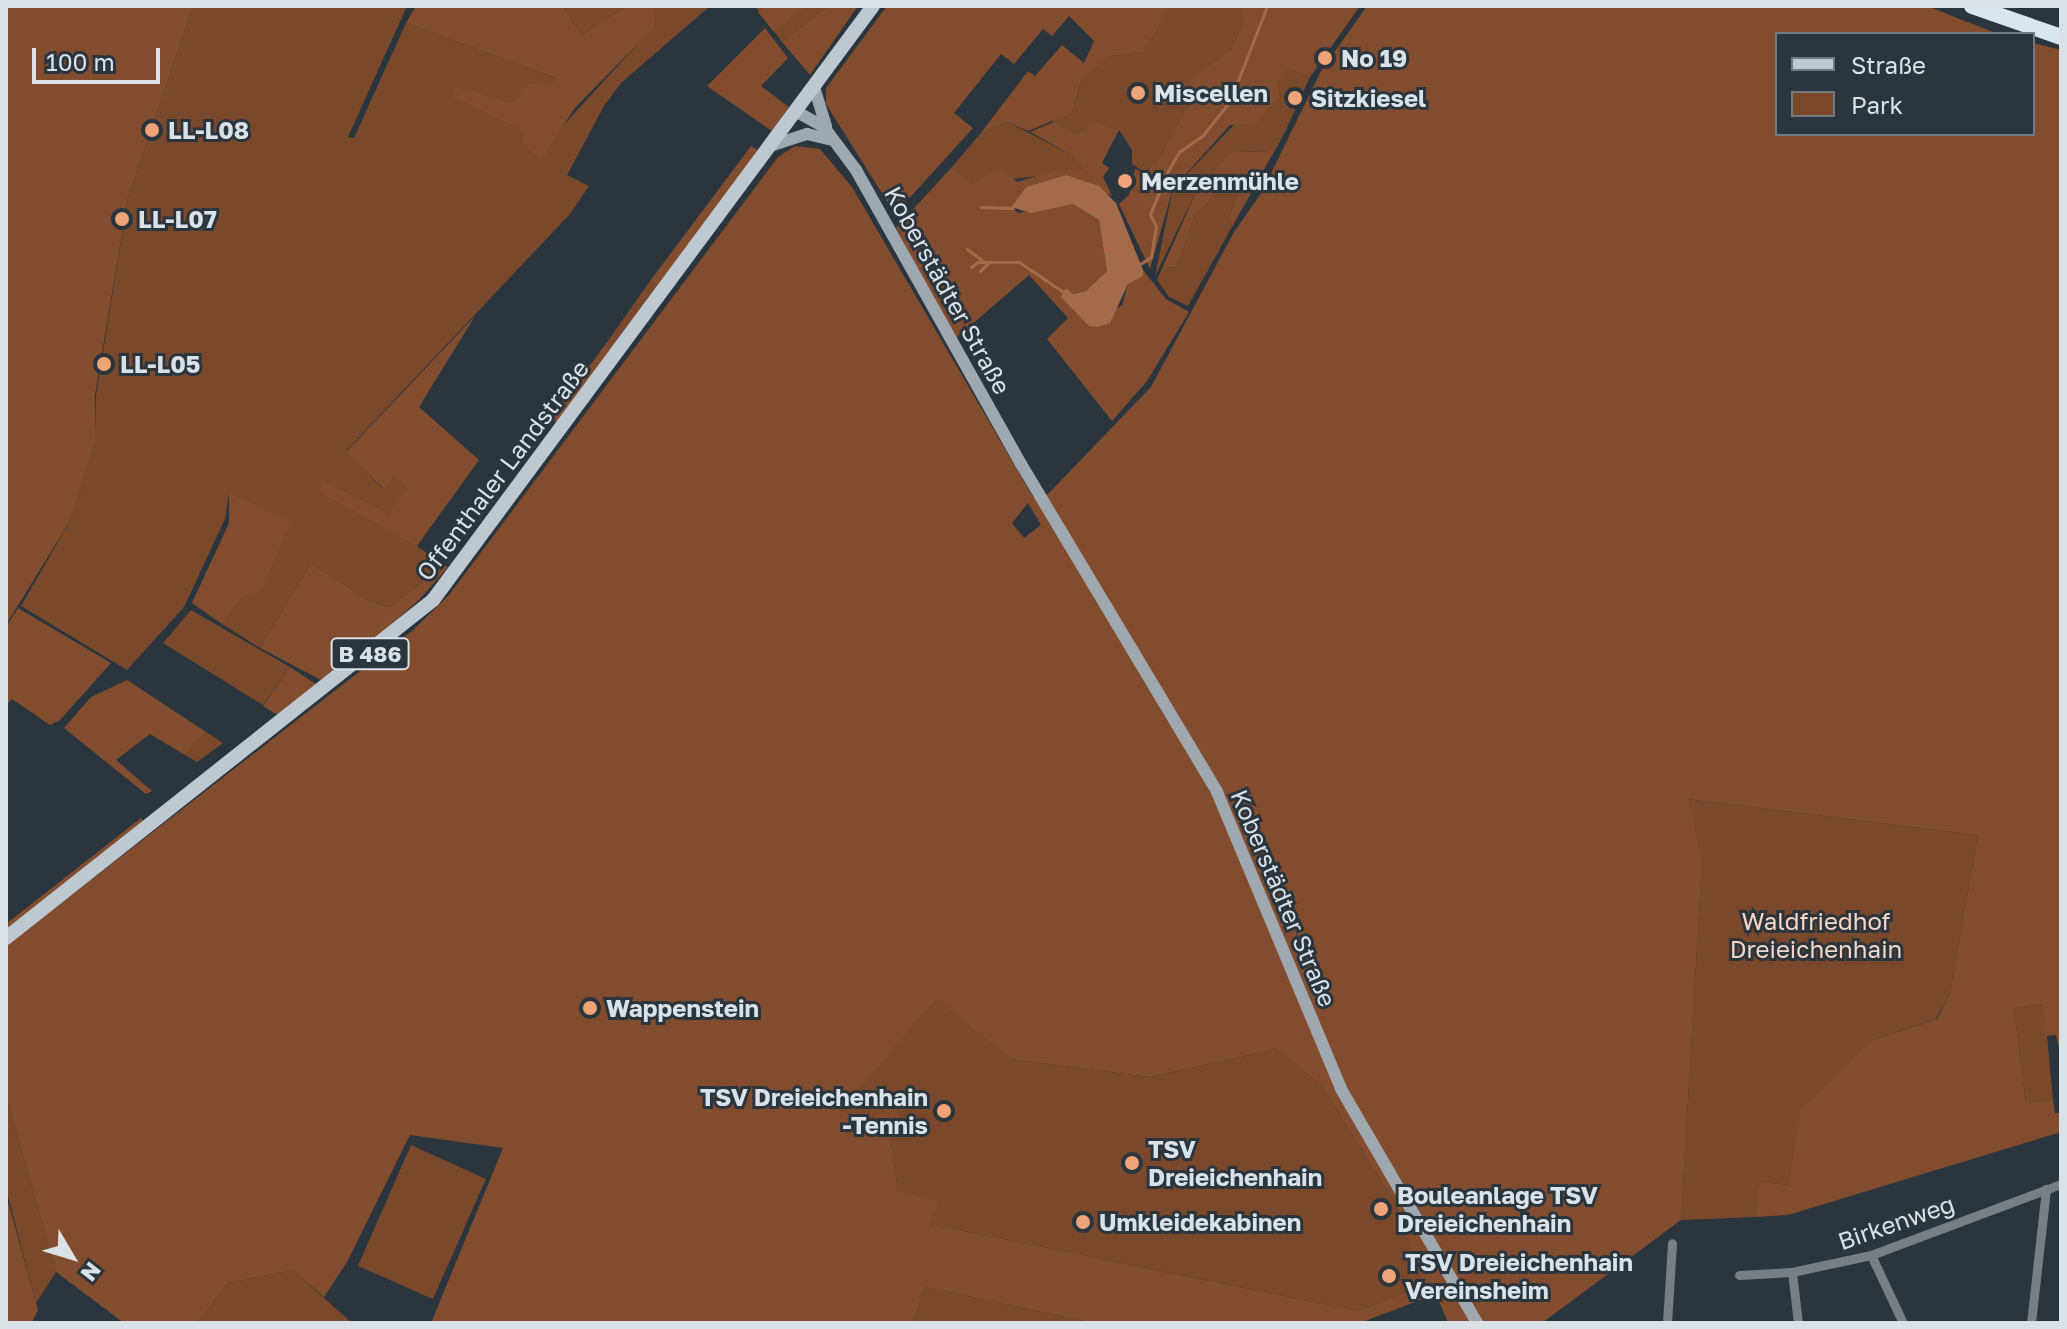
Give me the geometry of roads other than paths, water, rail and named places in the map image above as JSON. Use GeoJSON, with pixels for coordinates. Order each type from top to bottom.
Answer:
{"type":"FeatureCollection","features":[{"type":"Feature","properties":{"kind":"highway"},"geometry":{"type":"LineString","coordinates":[[1972,6],[2061,37]]}},
{"type":"Feature","properties":{"kind":"main road","name":"Offenthaler Landstraße"},"geometry":{"type":"LineString","coordinates":[[6,938],[433,600],[873,6]]}},
{"type":"Feature","properties":{"kind":"street"},"geometry":{"type":"LineString","coordinates":[[814,87],[832,140]]}},
{"type":"Feature","properties":{"kind":"street"},"geometry":{"type":"LineString","coordinates":[[797,112],[809,129],[832,140]]}},
{"type":"Feature","properties":{"kind":"street"},"geometry":{"type":"LineString","coordinates":[[773,145],[807,134],[832,140]]}},
{"type":"Feature","properties":{"kind":"street","name":"Koberstädter Straße"},"geometry":{"type":"LineString","coordinates":[[832,140],[856,170],[1021,464],[1217,792],[1341,1089],[1477,1323]]}},
{"type":"Feature","properties":{"kind":"street","name":"Birkenweg"},"geometry":{"type":"LineString","coordinates":[[1739,1275],[1792,1272],[1871,1255],[2061,1184]]}},
{"type":"Feature","properties":{"kind":"street"},"geometry":{"type":"LineString","coordinates":[[2031,1323],[2046,1189]]}},
{"type":"Feature","properties":{"kind":"street"},"geometry":{"type":"LineString","coordinates":[[1667,1323],[1672,1243]]}},
{"type":"Feature","properties":{"kind":"street"},"geometry":{"type":"LineString","coordinates":[[1871,1255],[1903,1323]]}},
{"type":"Feature","properties":{"kind":"street"},"geometry":{"type":"LineString","coordinates":[[1792,1272],[1798,1323]]}},
{"type":"Feature","properties":{"kind":"waterway"},"geometry":{"type":"LineString","coordinates":[[1140,264],[1151,257],[1156,226],[1150,214],[1168,171],[1179,152],[1203,135],[1230,101],[1267,6]]}},
{"type":"Feature","properties":{"kind":"waterway"},"geometry":{"type":"LineString","coordinates":[[1234,88],[1242,97]]}},
{"type":"Feature","properties":{"kind":"waterway"},"geometry":{"type":"LineString","coordinates":[[981,207],[1013,208]]}},
{"type":"Feature","properties":{"kind":"waterway"},"geometry":{"type":"LineString","coordinates":[[967,249],[983,261]]}},
{"type":"Feature","properties":{"kind":"waterway"},"geometry":{"type":"LineString","coordinates":[[971,267],[978,262],[1019,262],[1066,294]]}},
{"type":"Feature","properties":{"kind":"waterway"},"geometry":{"type":"LineString","coordinates":[[980,271],[989,262]]}},
{"type":"Feature","properties":{"kind":"place","name":"No 19"},"geometry":{"type":"Point","coordinates":[1325,58]}},
{"type":"Feature","properties":{"kind":"place","name":"Miscellen"},"geometry":{"type":"Point","coordinates":[1138,93]}},
{"type":"Feature","properties":{"kind":"place","name":"Sitzkiesel"},"geometry":{"type":"Point","coordinates":[1295,98]}},
{"type":"Feature","properties":{"kind":"place","name":"LL-L08"},"geometry":{"type":"Point","coordinates":[152,130]}},
{"type":"Feature","properties":{"kind":"place","name":"Merzenmühle"},"geometry":{"type":"Point","coordinates":[1125,181]}},
{"type":"Feature","properties":{"kind":"place","name":"LL-L07"},"geometry":{"type":"Point","coordinates":[122,219]}},
{"type":"Feature","properties":{"kind":"place","name":"LL-L05"},"geometry":{"type":"Point","coordinates":[104,364]}},
{"type":"Feature","properties":{"kind":"place","name":"Wappenstein"},"geometry":{"type":"Point","coordinates":[590,1008]}},
{"type":"Feature","properties":{"kind":"place","name":"TSV Dreieichenhain -Tennis"},"geometry":{"type":"Point","coordinates":[944,1111]}},
{"type":"Feature","properties":{"kind":"place","name":"TSV Dreieichenhain"},"geometry":{"type":"Point","coordinates":[1132,1163]}},
{"type":"Feature","properties":{"kind":"place","name":"Bouleanlage TSV Dreieichenhain"},"geometry":{"type":"Point","coordinates":[1381,1209]}},
{"type":"Feature","properties":{"kind":"place","name":"Umkleidekabinen"},"geometry":{"type":"Point","coordinates":[1083,1222]}},
{"type":"Feature","properties":{"kind":"place","name":"TSV Dreieichenhain Vereinsheim"},"geometry":{"type":"Point","coordinates":[1389,1276]}},
{"type":"Feature","properties":{"kind":"park label","name":"Waldfriedhof Dreieichenhain"},"geometry":{"type":"Point","coordinates":[1816,935]}}]}
